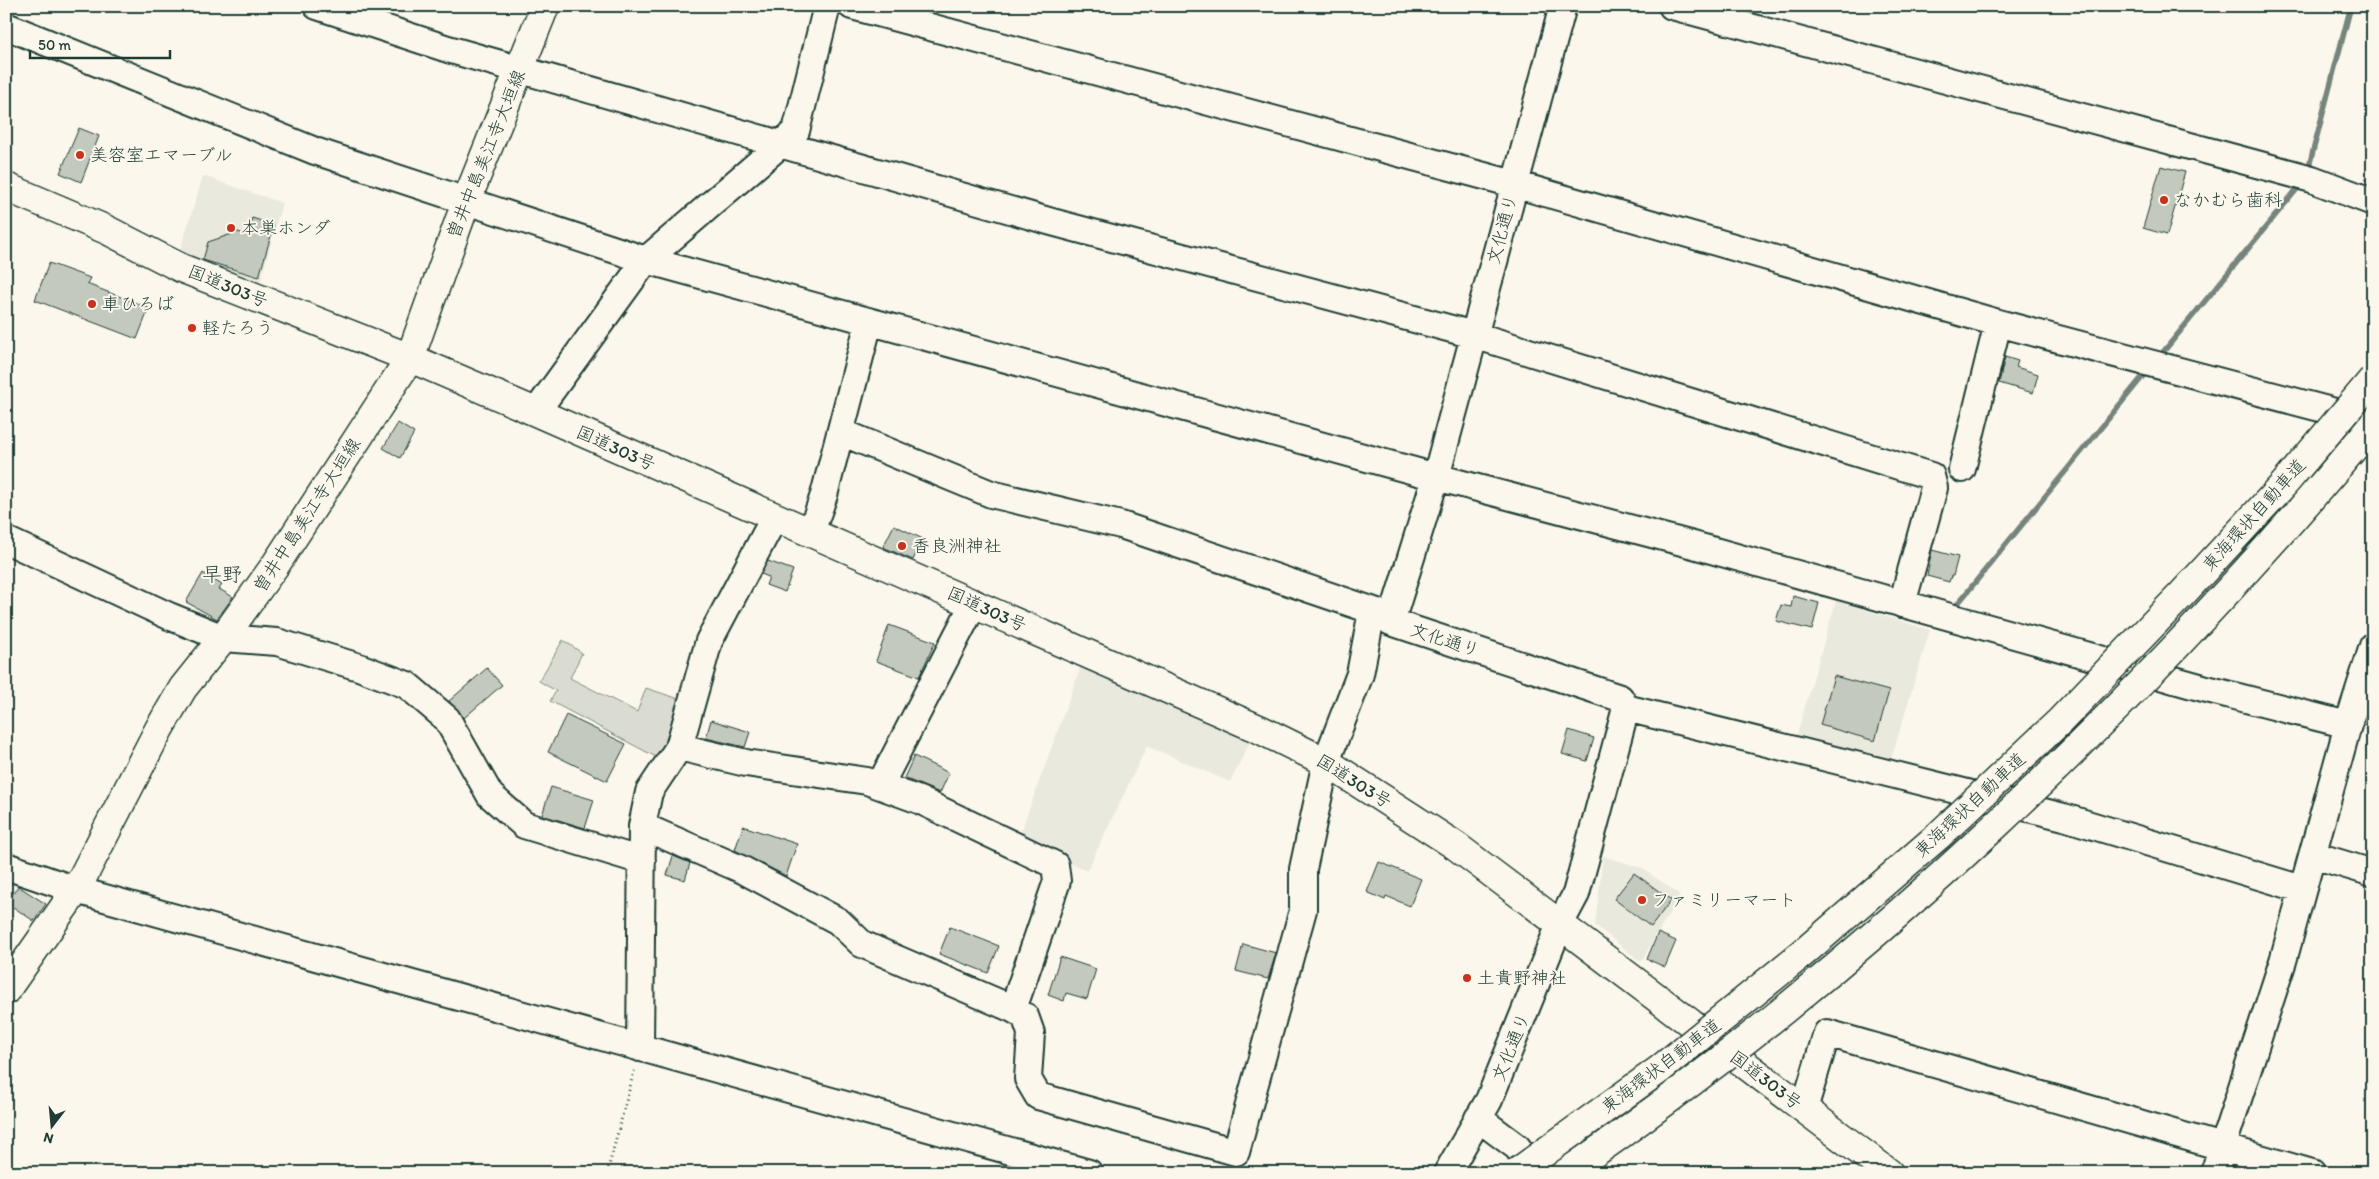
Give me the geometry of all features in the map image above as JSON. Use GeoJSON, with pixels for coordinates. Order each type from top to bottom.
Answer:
{"type":"FeatureCollection","features":[{"type":"Feature","properties":{"kind":"main road","name":"曽井中島美江寺大垣線"},"geometry":{"type":"LineString","coordinates":[[6,990],[76,890],[159,729],[183,688],[224,638],[276,564],[410,358],[466,202],[545,6]]}},
{"type":"Feature","properties":{"kind":"main road","name":"国道303号"},"geometry":{"type":"LineString","coordinates":[[6,188],[107,230],[181,268],[410,358],[536,412],[1261,730],[1326,762],[1456,846],[1888,1173]]}},
{"type":"Feature","properties":{"kind":"main road","name":"東海環状自動車道"},"geometry":{"type":"LineString","coordinates":[[1516,1173],[1660,1069],[1803,954],[1938,836],[2060,722],[2285,482],[2373,380]]}},
{"type":"Feature","properties":{"kind":"main road","name":"東海環状自動車道"},"geometry":{"type":"LineString","coordinates":[[1566,1173],[1642,1120],[1790,1002],[1932,884],[2066,757],[2185,636],[2308,503],[2373,423]]}},
{"type":"Feature","properties":{"kind":"street"},"geometry":{"type":"LineString","coordinates":[[317,6],[448,49],[1052,222],[1474,335],[1931,476],[1934,488],[1902,604]]}},
{"type":"Feature","properties":{"kind":"street"},"geometry":{"type":"LineString","coordinates":[[536,412],[646,260],[796,131],[827,6]]}},
{"type":"Feature","properties":{"kind":"street"},"geometry":{"type":"LineString","coordinates":[[852,6],[1514,184],[1998,323],[2373,423]]}},
{"type":"Feature","properties":{"kind":"street","name":"文化通り"},"geometry":{"type":"LineString","coordinates":[[1447,1173],[1478,1118],[1508,1056],[1560,924],[1576,894],[1626,708],[1620,698],[1391,622],[1436,477],[1563,6]]}},
{"type":"Feature","properties":{"kind":"street"},"geometry":{"type":"LineString","coordinates":[[1672,6],[2312,179],[2373,202]]}},
{"type":"Feature","properties":{"kind":"street"},"geometry":{"type":"LineString","coordinates":[[6,26],[315,151],[646,260],[1436,477],[1698,546],[2203,688],[2348,725]]}},
{"type":"Feature","properties":{"kind":"street"},"geometry":{"type":"LineString","coordinates":[[811,532],[824,495],[869,322]]}},
{"type":"Feature","properties":{"kind":"street"},"geometry":{"type":"LineString","coordinates":[[1962,469],[1998,323]]}},
{"type":"Feature","properties":{"kind":"street"},"geometry":{"type":"LineString","coordinates":[[642,826],[743,870],[814,908],[838,921],[862,944],[1013,1009],[1025,1016],[1031,1033],[1028,1079],[1038,1096],[1236,1152],[1303,910],[1303,869],[1326,762],[1360,674],[1370,622],[1384,614],[1121,525],[991,494],[840,432]]}},
{"type":"Feature","properties":{"kind":"street"},"geometry":{"type":"LineString","coordinates":[[640,1048],[642,826],[649,792],[679,747],[709,641],[774,518]]}},
{"type":"Feature","properties":{"kind":"street"},"geometry":{"type":"LineString","coordinates":[[6,540],[169,616],[224,638],[277,642],[359,667],[407,685],[448,719],[490,795],[524,825],[642,861]]}},
{"type":"Feature","properties":{"kind":"street"},"geometry":{"type":"LineString","coordinates":[[880,785],[974,603]]}},
{"type":"Feature","properties":{"kind":"street"},"geometry":{"type":"LineString","coordinates":[[2214,1173],[2283,961],[2348,725],[2373,646]]}},
{"type":"Feature","properties":{"kind":"street"},"geometry":{"type":"LineString","coordinates":[[1626,708],[2064,817],[2302,889]]}},
{"type":"Feature","properties":{"kind":"street"},"geometry":{"type":"LineString","coordinates":[[679,747],[746,763],[867,781],[880,785],[919,800],[1054,865],[1057,881],[1013,1009]]}},
{"type":"Feature","properties":{"kind":"street"},"geometry":{"type":"LineString","coordinates":[[2313,855],[2373,873]]}},
{"type":"Feature","properties":{"kind":"street"},"geometry":{"type":"LineString","coordinates":[[6,866],[76,890],[1089,1173]]}},
{"type":"Feature","properties":{"kind":"street"},"geometry":{"type":"LineString","coordinates":[[1804,1109],[1827,1033],[2312,1173]]}},
{"type":"Feature","properties":{"kind":"street"},"geometry":{"type":"LineString","coordinates":[[1478,1118],[1517,1147],[1537,1173]]}},
{"type":"Feature","properties":{"kind":"path"},"geometry":{"type":"LineString","coordinates":[[608,1173],[640,1048]]}},
{"type":"Feature","properties":{"kind":"shaded area","name":"本巣ホンダ"},"geometry":{"type":"Polygon","coordinates":[[[203,176],[282,203],[259,286],[179,254],[203,176]]]}},
{"type":"Feature","properties":{"kind":"shaded area"},"geometry":{"type":"Polygon","coordinates":[[[1836,601],[1930,630],[1889,766],[1794,744],[1836,601]]]}},
{"type":"Feature","properties":{"kind":"shaded area"},"geometry":{"type":"Polygon","coordinates":[[[563,640],[582,653],[570,678],[637,712],[646,688],[685,701],[673,737],[658,758],[550,701],[556,691],[539,681],[563,640]]]}},
{"type":"Feature","properties":{"kind":"shaded area"},"geometry":{"type":"Polygon","coordinates":[[[1081,666],[1250,742],[1230,782],[1147,746],[1087,871],[1018,840],[1081,666]]]}},
{"type":"Feature","properties":{"kind":"shaded area"},"geometry":{"type":"Polygon","coordinates":[[[1603,856],[1642,868],[1680,895],[1641,962],[1595,925],[1603,856]]]}},
{"type":"Feature","properties":{"kind":"building","name":"美容室エマーブル"},"geometry":{"type":"Polygon","coordinates":[[[79,128],[99,136],[81,182],[60,173],[79,128]]]}},
{"type":"Feature","properties":{"kind":"building","name":"なかむら歯科"},"geometry":{"type":"Polygon","coordinates":[[[2161,166],[2185,172],[2167,235],[2143,228],[2161,166]]]}},
{"type":"Feature","properties":{"kind":"building"},"geometry":{"type":"Polygon","coordinates":[[[252,218],[274,225],[259,277],[203,260],[208,242],[238,232],[247,235],[252,218]]]}},
{"type":"Feature","properties":{"kind":"building","name":"車ひろば"},"geometry":{"type":"Polygon","coordinates":[[[49,263],[90,278],[87,284],[149,308],[137,339],[35,300],[49,263]]]}},
{"type":"Feature","properties":{"kind":"building"},"geometry":{"type":"Polygon","coordinates":[[[2005,357],[2018,361],[2016,367],[2038,374],[2033,393],[1999,383],[2005,357]]]}},
{"type":"Feature","properties":{"kind":"building"},"geometry":{"type":"Polygon","coordinates":[[[398,423],[414,433],[400,458],[383,448],[398,423]]]}},
{"type":"Feature","properties":{"kind":"building","name":"香良洲神社"},"geometry":{"type":"Polygon","coordinates":[[[894,525],[923,539],[913,560],[883,547],[894,525]]]}},
{"type":"Feature","properties":{"kind":"building"},"geometry":{"type":"Polygon","coordinates":[[[1932,550],[1958,557],[1953,576],[1951,576],[1949,582],[1927,576],[1932,550]]]}},
{"type":"Feature","properties":{"kind":"building"},"geometry":{"type":"Polygon","coordinates":[[[768,561],[793,570],[785,592],[766,585],[769,577],[761,574],[768,561]]]}},
{"type":"Feature","properties":{"kind":"building"},"geometry":{"type":"Polygon","coordinates":[[[203,573],[222,585],[219,589],[233,597],[217,619],[186,602],[203,573]]]}},
{"type":"Feature","properties":{"kind":"building"},"geometry":{"type":"Polygon","coordinates":[[[1793,596],[1819,603],[1812,630],[1776,621],[1781,605],[1791,607],[1793,596]]]}},
{"type":"Feature","properties":{"kind":"building"},"geometry":{"type":"Polygon","coordinates":[[[889,625],[935,642],[919,677],[876,661],[889,625]]]}},
{"type":"Feature","properties":{"kind":"building"},"geometry":{"type":"Polygon","coordinates":[[[487,668],[502,685],[464,718],[449,701],[487,668]]]}},
{"type":"Feature","properties":{"kind":"building"},"geometry":{"type":"Polygon","coordinates":[[[1834,676],[1889,691],[1875,741],[1820,725],[1834,676]]]}},
{"type":"Feature","properties":{"kind":"building"},"geometry":{"type":"Polygon","coordinates":[[[566,715],[626,744],[607,781],[548,752],[566,715]]]}},
{"type":"Feature","properties":{"kind":"building"},"geometry":{"type":"Polygon","coordinates":[[[711,720],[750,732],[745,747],[706,738],[711,720]]]}},
{"type":"Feature","properties":{"kind":"building"},"geometry":{"type":"Polygon","coordinates":[[[1569,730],[1594,738],[1587,761],[1562,754],[1569,730]]]}},
{"type":"Feature","properties":{"kind":"building"},"geometry":{"type":"Polygon","coordinates":[[[914,756],[949,773],[940,793],[904,778],[914,756]]]}},
{"type":"Feature","properties":{"kind":"building"},"geometry":{"type":"Polygon","coordinates":[[[551,787],[594,800],[585,828],[542,815],[551,787]]]}},
{"type":"Feature","properties":{"kind":"building"},"geometry":{"type":"Polygon","coordinates":[[[743,826],[797,844],[786,876],[735,850],[743,826]]]}},
{"type":"Feature","properties":{"kind":"building"},"geometry":{"type":"Polygon","coordinates":[[[673,856],[690,863],[685,880],[667,875],[673,856]]]}},
{"type":"Feature","properties":{"kind":"building"},"geometry":{"type":"Polygon","coordinates":[[[1379,862],[1421,879],[1410,906],[1386,896],[1385,900],[1367,892],[1379,862]]]}},
{"type":"Feature","properties":{"kind":"building","name":"ファミリーマート"},"geometry":{"type":"Polygon","coordinates":[[[1634,873],[1671,900],[1651,927],[1614,899],[1634,873]]]}},
{"type":"Feature","properties":{"kind":"building"},"geometry":{"type":"Polygon","coordinates":[[[18,886],[46,904],[34,921],[7,903],[18,886]]]}},
{"type":"Feature","properties":{"kind":"building"},"geometry":{"type":"Polygon","coordinates":[[[950,927],[999,946],[988,973],[939,954],[950,927]]]}},
{"type":"Feature","properties":{"kind":"building"},"geometry":{"type":"Polygon","coordinates":[[[1658,933],[1676,941],[1665,967],[1647,959],[1658,933]]]}},
{"type":"Feature","properties":{"kind":"building"},"geometry":{"type":"Polygon","coordinates":[[[1243,944],[1276,953],[1268,979],[1236,971],[1243,944]]]}},
{"type":"Feature","properties":{"kind":"building"},"geometry":{"type":"Polygon","coordinates":[[[1060,957],[1096,969],[1087,999],[1066,993],[1064,1001],[1048,995],[1060,957]]]}},
{"type":"Feature","properties":{"kind":"waterway"},"geometry":{"type":"LineString","coordinates":[[2308,170],[2351,6]]}},
{"type":"Feature","properties":{"kind":"waterway"},"geometry":{"type":"LineString","coordinates":[[2159,357],[2302,183]]}},
{"type":"Feature","properties":{"kind":"waterway"},"geometry":{"type":"LineString","coordinates":[[1955,607],[2148,370]]}},
{"type":"Feature","properties":{"kind":"place","name":"美容室エマーブル"},"geometry":{"type":"Point","coordinates":[80,155]}},
{"type":"Feature","properties":{"kind":"place","name":"なかむら歯科"},"geometry":{"type":"Point","coordinates":[2164,200]}},
{"type":"Feature","properties":{"kind":"place","name":"本巣ホンダ"},"geometry":{"type":"Point","coordinates":[231,228]}},
{"type":"Feature","properties":{"kind":"place","name":"車ひろば"},"geometry":{"type":"Point","coordinates":[92,304]}},
{"type":"Feature","properties":{"kind":"place","name":"軽たろう"},"geometry":{"type":"Point","coordinates":[192,328]}},
{"type":"Feature","properties":{"kind":"place","name":"香良洲神社"},"geometry":{"type":"Point","coordinates":[902,546]}},
{"type":"Feature","properties":{"kind":"place","name":"ファミリーマート"},"geometry":{"type":"Point","coordinates":[1642,900]}},
{"type":"Feature","properties":{"kind":"place","name":"土貴野神社"},"geometry":{"type":"Point","coordinates":[1467,978]}},
{"type":"Feature","properties":{"kind":"district","name":"早野"},"geometry":{"type":"Point","coordinates":[222,574]}}]}
